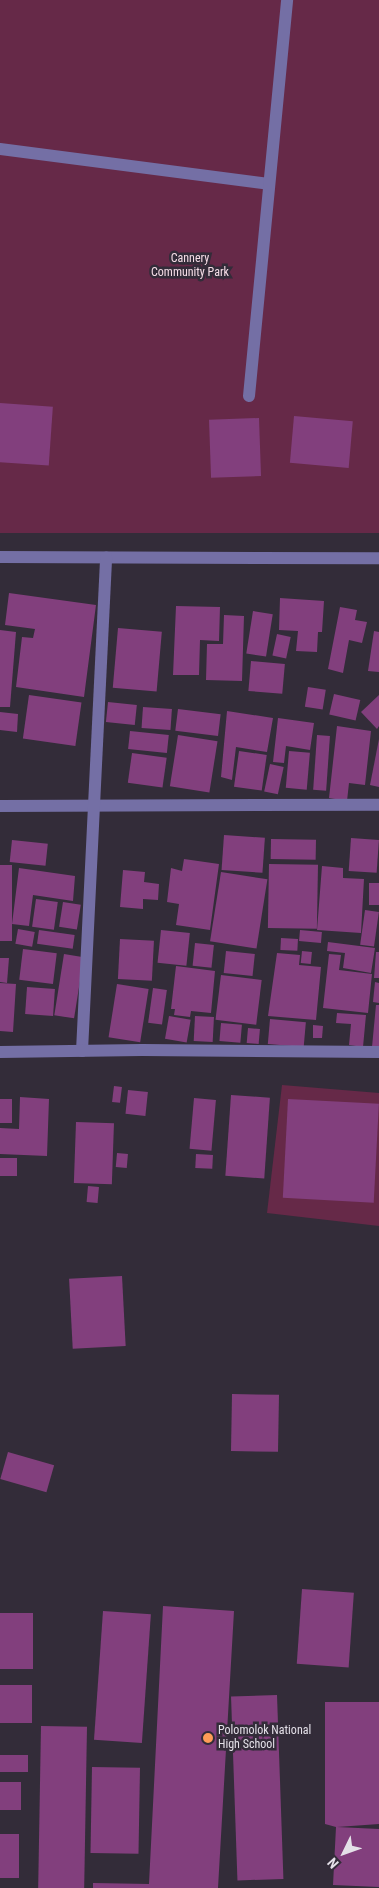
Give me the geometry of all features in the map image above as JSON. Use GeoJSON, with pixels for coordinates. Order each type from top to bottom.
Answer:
{"type":"FeatureCollection","features":[{"type":"Feature","properties":{"kind":"street"},"geometry":{"type":"LineString","coordinates":[[249,396],[287,0]]}},
{"type":"Feature","properties":{"kind":"street"},"geometry":{"type":"LineString","coordinates":[[0,149],[269,184]]}},
{"type":"Feature","properties":{"kind":"street"},"geometry":{"type":"LineString","coordinates":[[0,557],[379,558]]}},
{"type":"Feature","properties":{"kind":"street"},"geometry":{"type":"LineString","coordinates":[[82,1051],[96,806],[106,558]]}},
{"type":"Feature","properties":{"kind":"street"},"geometry":{"type":"LineString","coordinates":[[0,806],[379,805]]}},
{"type":"Feature","properties":{"kind":"street"},"geometry":{"type":"LineString","coordinates":[[0,1052],[379,1052]]}},
{"type":"Feature","properties":{"kind":"green space","name":"Cannery Community Park"},"geometry":{"type":"Polygon","coordinates":[[[0,0],[379,0],[379,533],[0,533],[0,0]]]}},
{"type":"Feature","properties":{"kind":"green space"},"geometry":{"type":"Polygon","coordinates":[[[282,1085],[379,1093],[379,1226],[267,1213],[282,1085]]]}},
{"type":"Feature","properties":{"kind":"building"},"geometry":{"type":"Polygon","coordinates":[[[0,403],[53,407],[49,466],[0,462],[0,403]]]}},
{"type":"Feature","properties":{"kind":"building"},"geometry":{"type":"Polygon","coordinates":[[[294,416],[353,421],[349,468],[290,463],[294,416]]]}},
{"type":"Feature","properties":{"kind":"building"},"geometry":{"type":"Polygon","coordinates":[[[259,418],[261,476],[211,478],[209,420],[259,418]]]}},
{"type":"Feature","properties":{"kind":"building"},"geometry":{"type":"Polygon","coordinates":[[[9,593],[96,605],[84,697],[16,687],[22,637],[33,638],[35,629],[5,625],[9,593]]]}},
{"type":"Feature","properties":{"kind":"building"},"geometry":{"type":"Polygon","coordinates":[[[280,598],[324,601],[322,632],[318,632],[317,652],[296,651],[298,631],[279,630],[280,598]]]}},
{"type":"Feature","properties":{"kind":"building"},"geometry":{"type":"Polygon","coordinates":[[[176,606],[220,607],[219,641],[200,640],[199,675],[173,675],[176,606]]]}},
{"type":"Feature","properties":{"kind":"building"},"geometry":{"type":"Polygon","coordinates":[[[340,607],[357,610],[355,620],[367,622],[362,643],[349,640],[343,673],[328,669],[340,607]]]}},
{"type":"Feature","properties":{"kind":"building"},"geometry":{"type":"Polygon","coordinates":[[[253,611],[273,614],[266,657],[246,653],[253,611]]]}},
{"type":"Feature","properties":{"kind":"building"},"geometry":{"type":"Polygon","coordinates":[[[224,615],[244,616],[242,681],[206,680],[207,644],[223,644],[224,615]]]}},
{"type":"Feature","properties":{"kind":"building"},"geometry":{"type":"Polygon","coordinates":[[[118,628],[162,632],[157,692],[113,688],[118,628]]]}},
{"type":"Feature","properties":{"kind":"building"},"geometry":{"type":"Polygon","coordinates":[[[0,630],[16,632],[10,707],[0,707],[0,630]]]}},
{"type":"Feature","properties":{"kind":"building"},"geometry":{"type":"Polygon","coordinates":[[[374,631],[379,632],[379,672],[368,671],[374,631]]]}},
{"type":"Feature","properties":{"kind":"building"},"geometry":{"type":"Polygon","coordinates":[[[277,634],[291,637],[286,658],[272,656],[277,634]]]}},
{"type":"Feature","properties":{"kind":"building"},"geometry":{"type":"Polygon","coordinates":[[[251,661],[285,664],[282,694],[248,691],[251,661]]]}},
{"type":"Feature","properties":{"kind":"building"},"geometry":{"type":"Polygon","coordinates":[[[308,687],[326,690],[323,710],[305,707],[308,687]]]}},
{"type":"Feature","properties":{"kind":"building"},"geometry":{"type":"Polygon","coordinates":[[[334,694],[360,700],[356,721],[329,714],[334,694]]]}},
{"type":"Feature","properties":{"kind":"building"},"geometry":{"type":"Polygon","coordinates":[[[29,695],[81,702],[75,746],[23,739],[29,695]]]}},
{"type":"Feature","properties":{"kind":"building"},"geometry":{"type":"Polygon","coordinates":[[[379,695],[379,726],[377,729],[361,712],[379,695]]]}},
{"type":"Feature","properties":{"kind":"building"},"geometry":{"type":"Polygon","coordinates":[[[108,702],[137,705],[135,725],[106,722],[108,702]]]}},
{"type":"Feature","properties":{"kind":"building"},"geometry":{"type":"Polygon","coordinates":[[[143,707],[172,709],[170,730],[142,728],[143,707]]]}},
{"type":"Feature","properties":{"kind":"building"},"geometry":{"type":"Polygon","coordinates":[[[178,709],[221,714],[218,736],[175,731],[178,709]]]}},
{"type":"Feature","properties":{"kind":"building"},"geometry":{"type":"Polygon","coordinates":[[[227,711],[273,718],[267,752],[236,747],[232,780],[221,777],[227,711]]]}},
{"type":"Feature","properties":{"kind":"building"},"geometry":{"type":"Polygon","coordinates":[[[0,712],[18,714],[17,732],[0,730],[0,712]]]}},
{"type":"Feature","properties":{"kind":"building"},"geometry":{"type":"Polygon","coordinates":[[[278,718],[314,723],[310,750],[286,746],[284,763],[273,762],[278,718]]]}},
{"type":"Feature","properties":{"kind":"building"},"geometry":{"type":"Polygon","coordinates":[[[337,726],[371,731],[365,785],[349,783],[347,801],[329,798],[337,726]]]}},
{"type":"Feature","properties":{"kind":"building"},"geometry":{"type":"Polygon","coordinates":[[[130,731],[169,735],[167,753],[128,749],[130,731]]]}},
{"type":"Feature","properties":{"kind":"building"},"geometry":{"type":"Polygon","coordinates":[[[178,735],[218,741],[209,793],[170,786],[178,735]]]}},
{"type":"Feature","properties":{"kind":"building"},"geometry":{"type":"Polygon","coordinates":[[[317,735],[330,736],[326,791],[313,790],[317,735]]]}},
{"type":"Feature","properties":{"kind":"building"},"geometry":{"type":"Polygon","coordinates":[[[379,739],[379,787],[370,785],[379,739]]]}},
{"type":"Feature","properties":{"kind":"building"},"geometry":{"type":"Polygon","coordinates":[[[239,751],[267,755],[262,791],[234,787],[239,751]]]}},
{"type":"Feature","properties":{"kind":"building"},"geometry":{"type":"Polygon","coordinates":[[[289,751],[310,753],[307,790],[286,788],[289,751]]]}},
{"type":"Feature","properties":{"kind":"building"},"geometry":{"type":"Polygon","coordinates":[[[132,753],[167,758],[162,788],[128,783],[132,753]]]}},
{"type":"Feature","properties":{"kind":"building"},"geometry":{"type":"Polygon","coordinates":[[[270,764],[284,767],[278,794],[264,791],[270,764]]]}},
{"type":"Feature","properties":{"kind":"building"},"geometry":{"type":"Polygon","coordinates":[[[224,835],[265,838],[262,873],[222,870],[224,835]]]}},
{"type":"Feature","properties":{"kind":"building"},"geometry":{"type":"Polygon","coordinates":[[[351,838],[379,840],[377,873],[349,871],[351,838]]]}},
{"type":"Feature","properties":{"kind":"building"},"geometry":{"type":"Polygon","coordinates":[[[271,839],[316,840],[316,860],[271,859],[271,839]]]}},
{"type":"Feature","properties":{"kind":"building"},"geometry":{"type":"Polygon","coordinates":[[[12,840],[48,844],[46,866],[10,862],[12,840]]]}},
{"type":"Feature","properties":{"kind":"building"},"geometry":{"type":"Polygon","coordinates":[[[184,859],[219,864],[210,930],[176,925],[179,904],[167,902],[171,868],[182,871],[184,859]]]}},
{"type":"Feature","properties":{"kind":"building"},"geometry":{"type":"Polygon","coordinates":[[[269,864],[318,865],[317,929],[268,928],[269,864]]]}},
{"type":"Feature","properties":{"kind":"building"},"geometry":{"type":"Polygon","coordinates":[[[0,865],[12,865],[12,941],[0,941],[0,865]]]}},
{"type":"Feature","properties":{"kind":"building"},"geometry":{"type":"Polygon","coordinates":[[[322,866],[343,868],[343,878],[364,879],[361,933],[317,930],[322,866]]]}},
{"type":"Feature","properties":{"kind":"building"},"geometry":{"type":"Polygon","coordinates":[[[19,868],[75,876],[73,901],[33,895],[29,926],[12,924],[19,868]]]}},
{"type":"Feature","properties":{"kind":"building"},"geometry":{"type":"Polygon","coordinates":[[[123,870],[145,872],[144,882],[159,884],[158,900],[143,899],[143,909],[120,907],[123,870]]]}},
{"type":"Feature","properties":{"kind":"building"},"geometry":{"type":"Polygon","coordinates":[[[221,872],[267,879],[256,948],[210,941],[221,872]]]}},
{"type":"Feature","properties":{"kind":"building"},"geometry":{"type":"Polygon","coordinates":[[[369,883],[379,883],[379,905],[369,905],[369,883]]]}},
{"type":"Feature","properties":{"kind":"building"},"geometry":{"type":"Polygon","coordinates":[[[36,899],[58,902],[54,930],[32,927],[36,899]]]}},
{"type":"Feature","properties":{"kind":"building"},"geometry":{"type":"Polygon","coordinates":[[[63,902],[81,905],[77,930],[59,927],[63,902]]]}},
{"type":"Feature","properties":{"kind":"building"},"geometry":{"type":"Polygon","coordinates":[[[365,910],[379,912],[374,947],[360,945],[365,910]]]}},
{"type":"Feature","properties":{"kind":"building"},"geometry":{"type":"Polygon","coordinates":[[[18,929],[35,932],[32,947],[15,944],[18,929]]]}},
{"type":"Feature","properties":{"kind":"building"},"geometry":{"type":"Polygon","coordinates":[[[39,930],[75,935],[73,949],[37,944],[39,930]]]}},
{"type":"Feature","properties":{"kind":"building"},"geometry":{"type":"Polygon","coordinates":[[[161,930],[190,933],[186,966],[158,963],[161,930]]]}},
{"type":"Feature","properties":{"kind":"building"},"geometry":{"type":"Polygon","coordinates":[[[300,930],[322,932],[321,943],[299,941],[300,930]]]}},
{"type":"Feature","properties":{"kind":"building"},"geometry":{"type":"Polygon","coordinates":[[[281,938],[298,939],[297,951],[280,950],[281,938]]]}},
{"type":"Feature","properties":{"kind":"building"},"geometry":{"type":"Polygon","coordinates":[[[120,939],[154,941],[152,981],[118,979],[120,939]]]}},
{"type":"Feature","properties":{"kind":"building"},"geometry":{"type":"Polygon","coordinates":[[[328,942],[375,948],[371,973],[343,968],[345,953],[327,951],[328,942]]]}},
{"type":"Feature","properties":{"kind":"building"},"geometry":{"type":"Polygon","coordinates":[[[195,943],[214,945],[211,968],[193,966],[195,943]]]}},
{"type":"Feature","properties":{"kind":"building"},"geometry":{"type":"Polygon","coordinates":[[[23,949],[57,953],[53,984],[19,980],[23,949]]]}},
{"type":"Feature","properties":{"kind":"building"},"geometry":{"type":"Polygon","coordinates":[[[226,951],[255,954],[253,976],[224,973],[226,951]]]}},
{"type":"Feature","properties":{"kind":"building"},"geometry":{"type":"Polygon","coordinates":[[[302,951],[312,952],[311,964],[301,963],[302,951]]]}},
{"type":"Feature","properties":{"kind":"building"},"geometry":{"type":"Polygon","coordinates":[[[376,952],[379,952],[379,978],[374,978],[376,952]]]}},
{"type":"Feature","properties":{"kind":"building"},"geometry":{"type":"Polygon","coordinates":[[[277,953],[300,955],[299,965],[321,967],[316,1020],[268,1016],[277,953]]]}},
{"type":"Feature","properties":{"kind":"building"},"geometry":{"type":"Polygon","coordinates":[[[64,954],[84,957],[74,1018],[54,1015],[64,954]]]}},
{"type":"Feature","properties":{"kind":"building"},"geometry":{"type":"Polygon","coordinates":[[[329,954],[341,955],[339,970],[372,974],[368,1013],[323,1008],[329,954]]]}},
{"type":"Feature","properties":{"kind":"building"},"geometry":{"type":"Polygon","coordinates":[[[0,958],[9,958],[7,983],[0,982],[0,958]]]}},
{"type":"Feature","properties":{"kind":"building"},"geometry":{"type":"Polygon","coordinates":[[[176,966],[215,971],[211,1013],[191,1011],[190,1017],[174,1015],[175,1009],[171,1009],[176,966]]]}},
{"type":"Feature","properties":{"kind":"building"},"geometry":{"type":"Polygon","coordinates":[[[221,975],[262,980],[256,1025],[216,1020],[221,975]]]}},
{"type":"Feature","properties":{"kind":"building"},"geometry":{"type":"Polygon","coordinates":[[[375,982],[379,983],[379,1003],[373,1002],[375,982]]]}},
{"type":"Feature","properties":{"kind":"building"},"geometry":{"type":"Polygon","coordinates":[[[0,983],[16,984],[13,1032],[0,1031],[0,983]]]}},
{"type":"Feature","properties":{"kind":"building"},"geometry":{"type":"Polygon","coordinates":[[[117,984],[149,989],[140,1042],[109,1037],[117,984]]]}},
{"type":"Feature","properties":{"kind":"building"},"geometry":{"type":"Polygon","coordinates":[[[27,987],[55,989],[53,1016],[25,1014],[27,987]]]}},
{"type":"Feature","properties":{"kind":"building"},"geometry":{"type":"Polygon","coordinates":[[[153,988],[167,990],[162,1025],[148,1023],[153,988]]]}},
{"type":"Feature","properties":{"kind":"building"},"geometry":{"type":"Polygon","coordinates":[[[376,1005],[379,1005],[379,1048],[372,1047],[376,1005]]]}},
{"type":"Feature","properties":{"kind":"building"},"geometry":{"type":"Polygon","coordinates":[[[337,1013],[366,1015],[363,1047],[349,1045],[351,1024],[336,1023],[337,1013]]]}},
{"type":"Feature","properties":{"kind":"building"},"geometry":{"type":"Polygon","coordinates":[[[169,1016],[191,1020],[187,1042],[165,1039],[169,1016]]]}},
{"type":"Feature","properties":{"kind":"building"},"geometry":{"type":"Polygon","coordinates":[[[195,1016],[214,1017],[213,1042],[194,1041],[195,1016]]]}},
{"type":"Feature","properties":{"kind":"building"},"geometry":{"type":"Polygon","coordinates":[[[270,1019],[306,1022],[304,1047],[268,1044],[270,1019]]]}},
{"type":"Feature","properties":{"kind":"building"},"geometry":{"type":"Polygon","coordinates":[[[221,1023],[242,1025],[240,1043],[219,1041],[221,1023]]]}},
{"type":"Feature","properties":{"kind":"building"},"geometry":{"type":"Polygon","coordinates":[[[313,1025],[323,1026],[322,1038],[313,1038],[313,1025]]]}},
{"type":"Feature","properties":{"kind":"building"},"geometry":{"type":"Polygon","coordinates":[[[248,1028],[260,1029],[259,1044],[247,1043],[248,1028]]]}},
{"type":"Feature","properties":{"kind":"building"},"geometry":{"type":"Polygon","coordinates":[[[114,1086],[122,1087],[120,1103],[112,1102],[114,1086]]]}},
{"type":"Feature","properties":{"kind":"building"},"geometry":{"type":"Polygon","coordinates":[[[128,1090],[148,1092],[145,1116],[125,1114],[128,1090]]]}},
{"type":"Feature","properties":{"kind":"building"},"geometry":{"type":"Polygon","coordinates":[[[231,1095],[270,1098],[264,1179],[225,1176],[231,1095]]]}},
{"type":"Feature","properties":{"kind":"building"},"geometry":{"type":"Polygon","coordinates":[[[20,1097],[49,1099],[47,1156],[0,1154],[0,1128],[19,1129],[20,1097]]]}},
{"type":"Feature","properties":{"kind":"building"},"geometry":{"type":"Polygon","coordinates":[[[194,1098],[216,1100],[211,1151],[190,1149],[194,1098]]]}},
{"type":"Feature","properties":{"kind":"building"},"geometry":{"type":"Polygon","coordinates":[[[0,1099],[12,1099],[12,1123],[0,1123],[0,1099]]]}},
{"type":"Feature","properties":{"kind":"building"},"geometry":{"type":"Polygon","coordinates":[[[288,1099],[379,1104],[374,1203],[283,1198],[288,1099]]]}},
{"type":"Feature","properties":{"kind":"building"},"geometry":{"type":"Polygon","coordinates":[[[76,1122],[114,1123],[112,1184],[74,1183],[76,1122]]]}},
{"type":"Feature","properties":{"kind":"building"},"geometry":{"type":"Polygon","coordinates":[[[117,1153],[128,1154],[127,1168],[116,1167],[117,1153]]]}},
{"type":"Feature","properties":{"kind":"building"},"geometry":{"type":"Polygon","coordinates":[[[196,1154],[213,1155],[212,1169],[195,1168],[196,1154]]]}},
{"type":"Feature","properties":{"kind":"building"},"geometry":{"type":"Polygon","coordinates":[[[0,1158],[17,1158],[17,1176],[0,1176],[0,1158]]]}},
{"type":"Feature","properties":{"kind":"building"},"geometry":{"type":"Polygon","coordinates":[[[88,1186],[99,1187],[98,1203],[87,1202],[88,1186]]]}},
{"type":"Feature","properties":{"kind":"building"},"geometry":{"type":"Polygon","coordinates":[[[122,1276],[126,1346],[73,1349],[69,1279],[122,1276]]]}},
{"type":"Feature","properties":{"kind":"building"},"geometry":{"type":"Polygon","coordinates":[[[232,1394],[279,1395],[278,1452],[231,1451],[232,1394]]]}},
{"type":"Feature","properties":{"kind":"building"},"geometry":{"type":"Polygon","coordinates":[[[8,1452],[54,1465],[46,1492],[0,1479],[8,1452]]]}},
{"type":"Feature","properties":{"kind":"building"},"geometry":{"type":"Polygon","coordinates":[[[302,1589],[354,1593],[349,1667],[297,1664],[302,1589]]]}},
{"type":"Feature","properties":{"kind":"building"},"geometry":{"type":"Polygon","coordinates":[[[163,1606],[234,1611],[218,1888],[93,1888],[93,1883],[149,1884],[163,1606]]]}},
{"type":"Feature","properties":{"kind":"building"},"geometry":{"type":"Polygon","coordinates":[[[103,1611],[151,1614],[142,1743],[94,1740],[103,1611]]]}},
{"type":"Feature","properties":{"kind":"building"},"geometry":{"type":"Polygon","coordinates":[[[0,1613],[33,1613],[33,1669],[0,1669],[0,1613]]]}},
{"type":"Feature","properties":{"kind":"building"},"geometry":{"type":"Polygon","coordinates":[[[0,1685],[32,1685],[32,1723],[0,1723],[0,1685]]]}},
{"type":"Feature","properties":{"kind":"building"},"geometry":{"type":"Polygon","coordinates":[[[277,1695],[283,1879],[237,1880],[231,1697],[277,1695]]]}},
{"type":"Feature","properties":{"kind":"building"},"geometry":{"type":"Polygon","coordinates":[[[325,1702],[379,1702],[379,1824],[337,1827],[379,1829],[379,1887],[333,1885],[336,1827],[325,1824],[325,1702]]]}},
{"type":"Feature","properties":{"kind":"building"},"geometry":{"type":"Polygon","coordinates":[[[41,1726],[87,1727],[84,1888],[38,1888],[41,1726]]]}},
{"type":"Feature","properties":{"kind":"building"},"geometry":{"type":"Polygon","coordinates":[[[0,1755],[28,1755],[28,1772],[0,1772],[0,1755]]]}},
{"type":"Feature","properties":{"kind":"building"},"geometry":{"type":"Polygon","coordinates":[[[92,1767],[140,1768],[138,1854],[90,1853],[92,1767]]]}},
{"type":"Feature","properties":{"kind":"building"},"geometry":{"type":"Polygon","coordinates":[[[0,1782],[21,1782],[21,1810],[0,1810],[0,1782]]]}},
{"type":"Feature","properties":{"kind":"building"},"geometry":{"type":"Polygon","coordinates":[[[0,1834],[19,1834],[19,1878],[0,1878],[0,1834]]]}},
{"type":"Feature","properties":{"kind":"place","name":"Polomolok National High School"},"geometry":{"type":"Point","coordinates":[208,1738]}}]}
